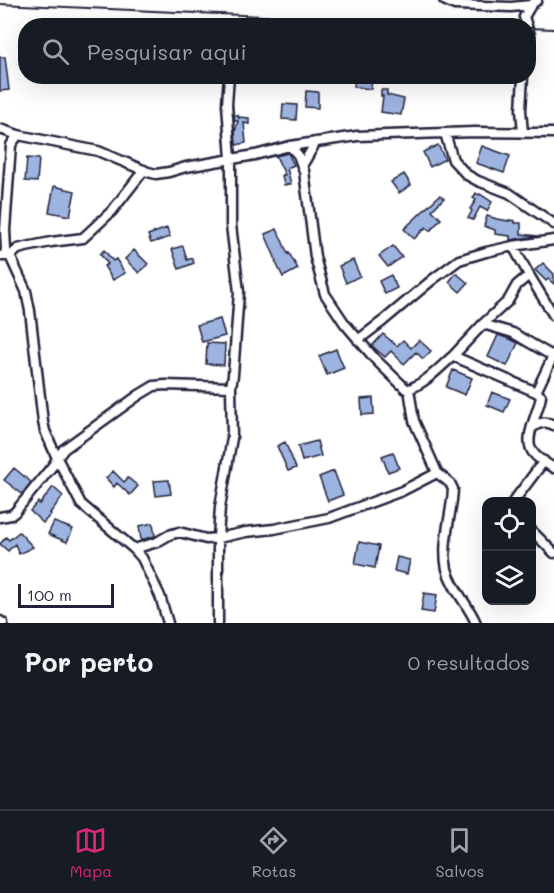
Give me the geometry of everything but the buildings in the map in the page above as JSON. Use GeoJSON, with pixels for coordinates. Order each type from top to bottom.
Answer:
{"type":"FeatureCollection","features":[{"type":"Feature","properties":{"kind":"street"},"geometry":{"type":"LineString","coordinates":[[444,0],[455,5],[511,8],[534,2]]}},
{"type":"Feature","properties":{"kind":"street"},"geometry":{"type":"LineString","coordinates":[[524,18],[534,2]]}},
{"type":"Feature","properties":{"kind":"street"},"geometry":{"type":"LineString","coordinates":[[218,623],[218,538],[220,507],[232,438],[231,387],[239,292],[231,225],[231,159],[227,104],[229,84]]}},
{"type":"Feature","properties":{"kind":"street"},"geometry":{"type":"LineString","coordinates":[[523,84],[523,133]]}},
{"type":"Feature","properties":{"kind":"street"},"geometry":{"type":"LineString","coordinates":[[1,129],[18,135],[98,151],[156,174],[290,146],[378,134],[554,133]]}},
{"type":"Feature","properties":{"kind":"street"},"geometry":{"type":"LineString","coordinates":[[1,129],[11,145]]}},
{"type":"Feature","properties":{"kind":"street"},"geometry":{"type":"LineString","coordinates":[[445,133],[453,160],[467,175],[508,193],[554,224]]}},
{"type":"Feature","properties":{"kind":"street"},"geometry":{"type":"LineString","coordinates":[[18,135],[11,145],[5,256],[26,291],[45,431],[81,504],[142,558],[155,583],[168,623]]}},
{"type":"Feature","properties":{"kind":"street"},"geometry":{"type":"LineString","coordinates":[[302,166],[316,142]]}},
{"type":"Feature","properties":{"kind":"street"},"geometry":{"type":"LineString","coordinates":[[290,146],[298,155],[302,166],[309,197],[315,257],[328,299],[358,340],[376,360],[409,389]]}},
{"type":"Feature","properties":{"kind":"street"},"geometry":{"type":"LineString","coordinates":[[5,256],[26,247],[83,237],[112,211],[144,170]]}},
{"type":"Feature","properties":{"kind":"street"},"geometry":{"type":"LineString","coordinates":[[358,340],[459,260],[513,246],[554,240]]}},
{"type":"Feature","properties":{"kind":"street"},"geometry":{"type":"LineString","coordinates":[[513,246],[554,316]]}},
{"type":"Feature","properties":{"kind":"street"},"geometry":{"type":"LineString","coordinates":[[409,389],[416,386],[453,356],[483,324],[508,302],[517,285],[529,275]]}},
{"type":"Feature","properties":{"kind":"street"},"geometry":{"type":"LineString","coordinates":[[483,324],[513,333],[554,356],[537,392]]}},
{"type":"Feature","properties":{"kind":"street"},"geometry":{"type":"LineString","coordinates":[[453,356],[537,392],[541,396],[529,437],[530,449],[554,468]]}},
{"type":"Feature","properties":{"kind":"street"},"geometry":{"type":"LineString","coordinates":[[0,517],[15,512],[64,449],[154,386],[231,387]]}},
{"type":"Feature","properties":{"kind":"street"},"geometry":{"type":"LineString","coordinates":[[409,389],[414,421],[436,472],[450,483],[453,489],[446,547],[447,568],[451,580],[476,623]]}},
{"type":"Feature","properties":{"kind":"street"},"geometry":{"type":"LineString","coordinates":[[532,428],[544,422],[554,425]]}},
{"type":"Feature","properties":{"kind":"street"},"geometry":{"type":"LineString","coordinates":[[516,497],[544,461]]}},
{"type":"Feature","properties":{"kind":"street"},"geometry":{"type":"LineString","coordinates":[[134,549],[158,542],[179,532],[207,539],[218,538],[329,518],[402,491],[436,472]]}},
{"type":"Feature","properties":{"kind":"street"},"geometry":{"type":"LineString","coordinates":[[536,536],[554,553]]}},
{"type":"Feature","properties":{"kind":"railway"},"geometry":{"type":"LineString","coordinates":[[0,4],[304,18]]}},
{"type":"Feature","properties":{"kind":"railway"},"geometry":{"type":"LineString","coordinates":[[536,28],[554,29]]}}]}
